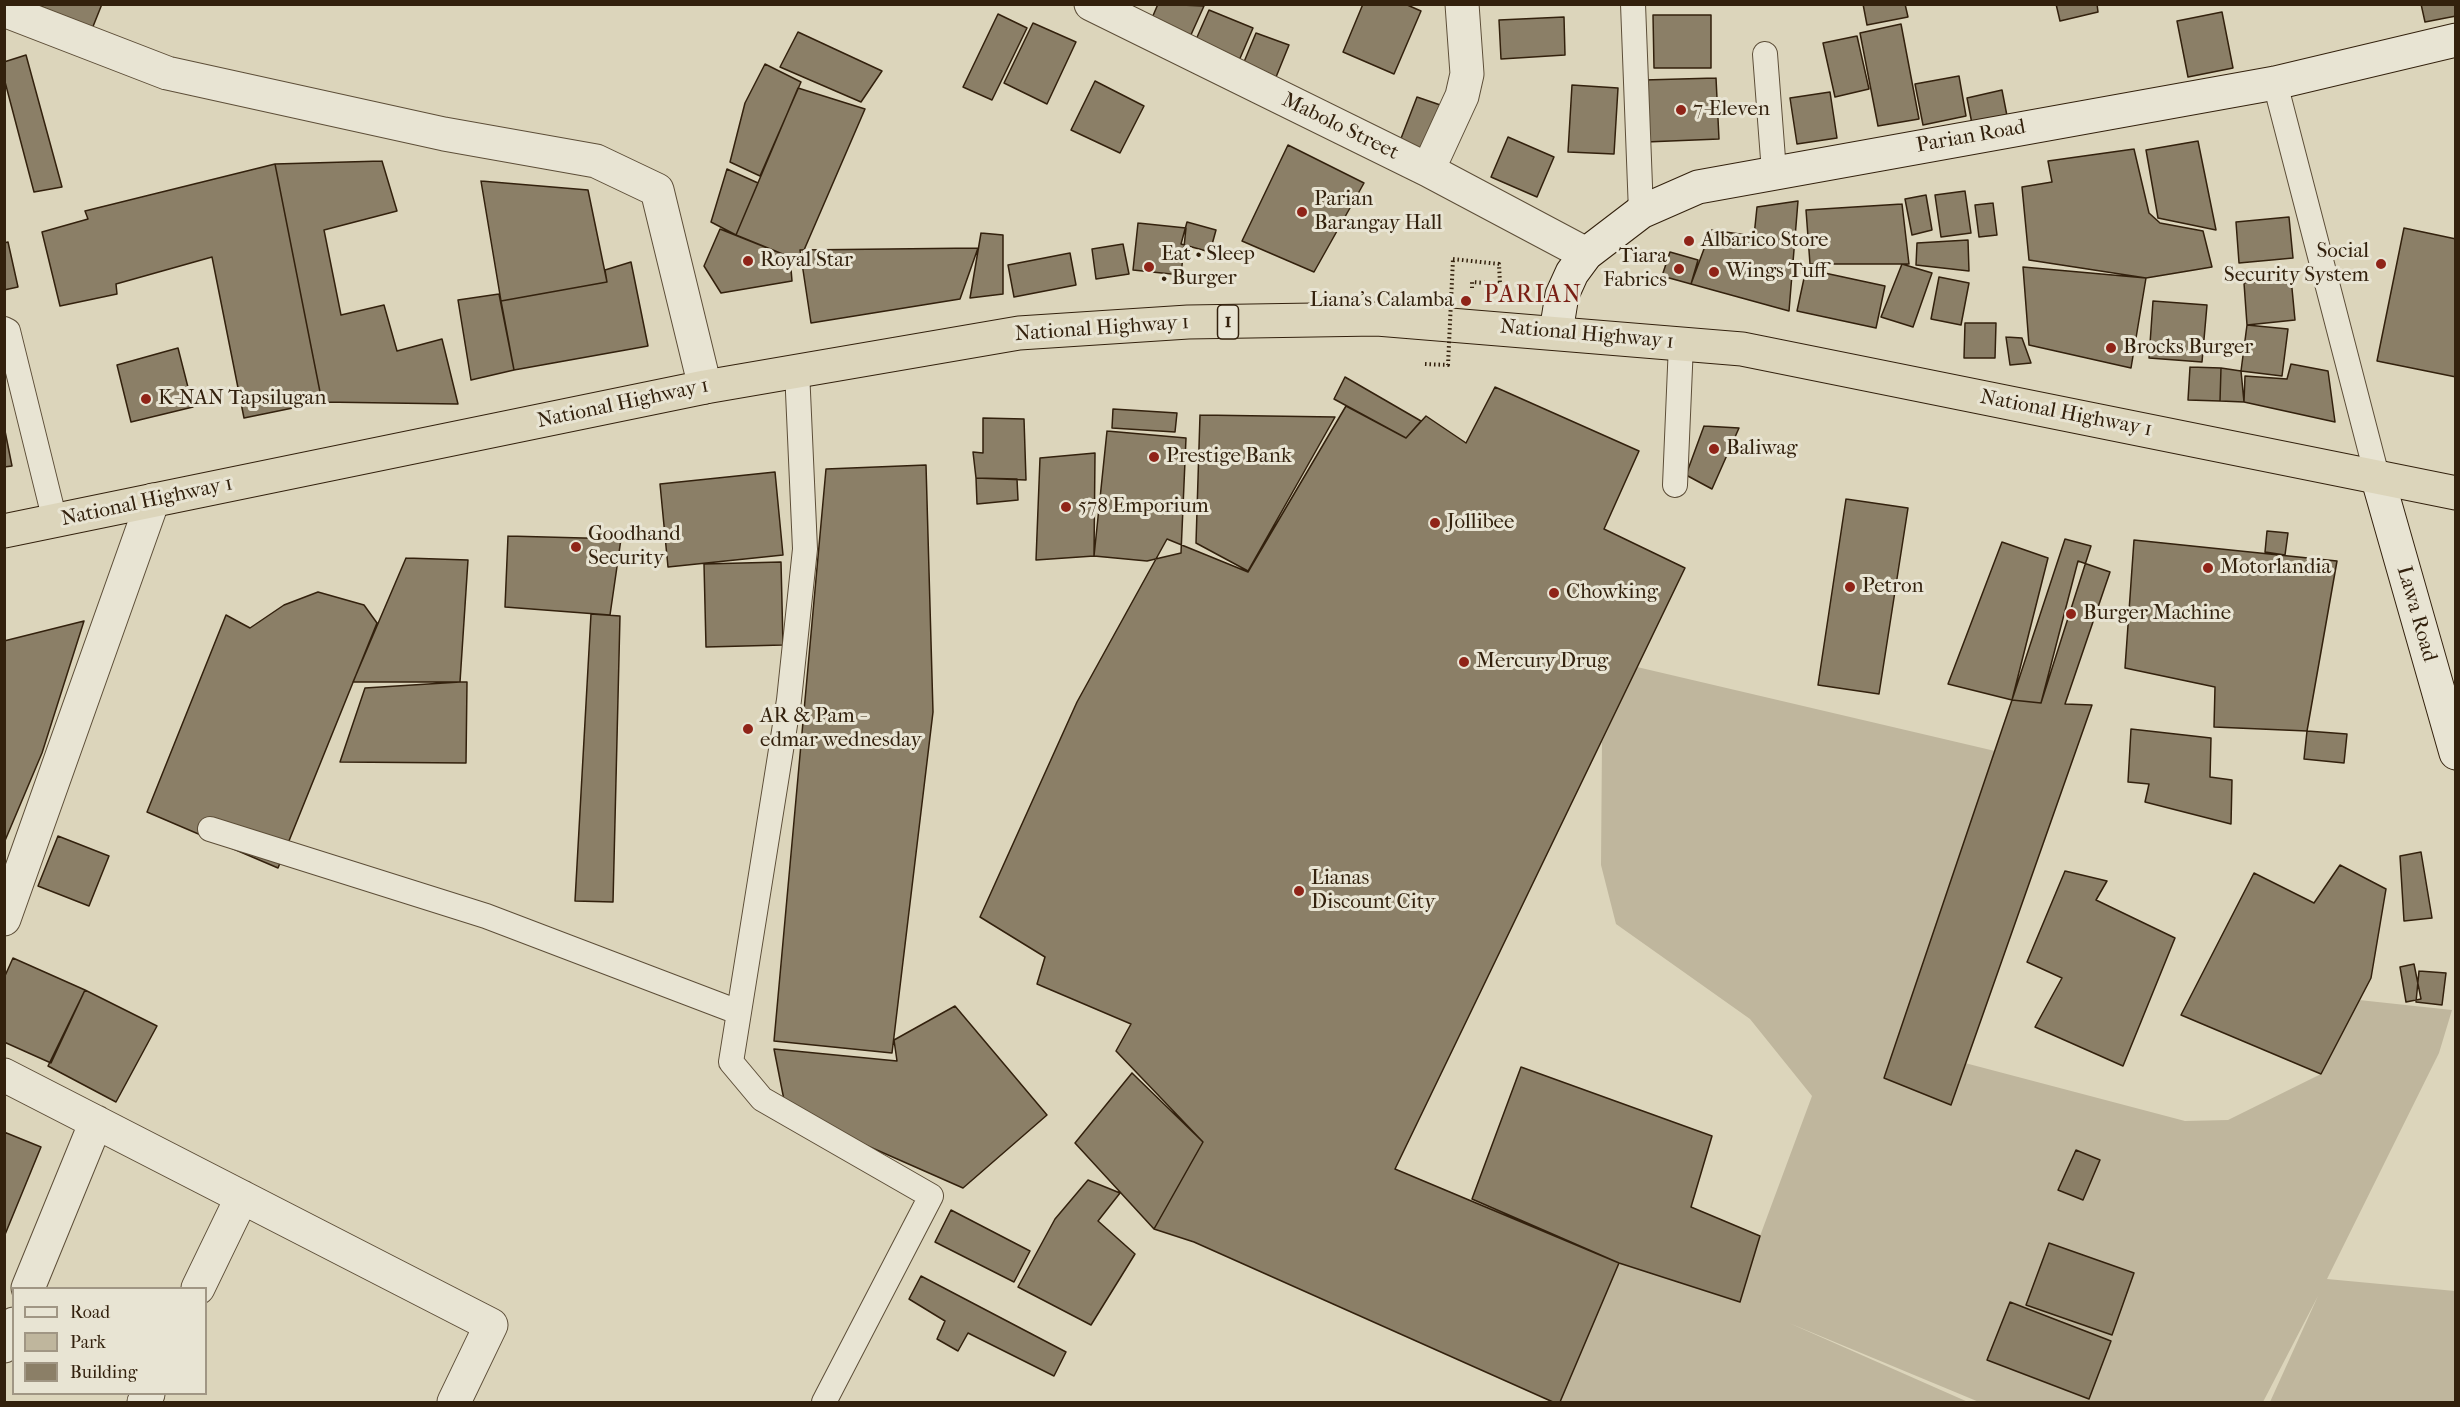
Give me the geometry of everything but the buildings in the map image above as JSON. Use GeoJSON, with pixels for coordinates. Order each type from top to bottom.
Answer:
{"type":"FeatureCollection","features":[{"type":"Feature","properties":{"kind":"highway","name":"National Highway 1"},"geometry":{"type":"LineString","coordinates":[[4,531],[705,387],[1018,333],[1188,322],[1377,319],[1742,349],[2456,493]]}},
{"type":"Feature","properties":{"kind":"street","name":"Mabolo Street"},"geometry":{"type":"LineString","coordinates":[[1091,4],[1428,170],[1586,254]]}},
{"type":"Feature","properties":{"kind":"street"},"geometry":{"type":"LineString","coordinates":[[1428,170],[1462,96],[1467,74],[1462,4]]}},
{"type":"Feature","properties":{"kind":"street"},"geometry":{"type":"LineString","coordinates":[[4,10],[167,73],[444,134],[596,161],[657,190],[705,387]]}},
{"type":"Feature","properties":{"kind":"street","name":"Parian Road"},"geometry":{"type":"LineString","coordinates":[[1556,332],[1562,295],[1572,273],[1586,254],[1641,212],[1698,187],[2275,83],[2456,40]]}},
{"type":"Feature","properties":{"kind":"street","name":"Lawa Road"},"geometry":{"type":"LineString","coordinates":[[2377,476],[2456,753]]}},
{"type":"Feature","properties":{"kind":"street"},"geometry":{"type":"LineString","coordinates":[[4,919],[153,500]]}},
{"type":"Feature","properties":{"kind":"street"},"geometry":{"type":"LineString","coordinates":[[4,1075],[491,1325],[454,1402]]}},
{"type":"Feature","properties":{"kind":"street"},"geometry":{"type":"LineString","coordinates":[[28,1287],[96,1122]]}},
{"type":"Feature","properties":{"kind":"street"},"geometry":{"type":"LineString","coordinates":[[198,1287],[242,1197]]}},
{"type":"Feature","properties":{"kind":"street"},"geometry":{"type":"LineString","coordinates":[[4,1346],[12,1328]]}},
{"type":"Feature","properties":{"kind":"lane"},"geometry":{"type":"LineString","coordinates":[[1633,4],[1641,212]]}},
{"type":"Feature","properties":{"kind":"lane"},"geometry":{"type":"LineString","coordinates":[[1765,54],[1774,172]]}},
{"type":"Feature","properties":{"kind":"lane"},"geometry":{"type":"LineString","coordinates":[[2275,83],[2377,476]]}},
{"type":"Feature","properties":{"kind":"lane"},"geometry":{"type":"LineString","coordinates":[[4,328],[8,331],[55,521]]}},
{"type":"Feature","properties":{"kind":"lane"},"geometry":{"type":"LineString","coordinates":[[1675,485],[1681,344]]}},
{"type":"Feature","properties":{"kind":"lane"},"geometry":{"type":"LineString","coordinates":[[797,370],[805,549],[789,700],[731,1062],[762,1099],[932,1196],[824,1402]]}},
{"type":"Feature","properties":{"kind":"lane"},"geometry":{"type":"LineString","coordinates":[[210,829],[486,916],[738,1012]]}},
{"type":"Feature","properties":{"kind":"path"},"geometry":{"type":"LineString","coordinates":[[1425,364],[1449,365],[1453,259],[1499,264],[1500,284],[1472,282]]}},
{"type":"Feature","properties":{"kind":"green space"},"geometry":{"type":"Polygon","coordinates":[[[1637,667],[1995,751],[1884,1078],[1965,1063],[2185,1121],[2228,1120],[2321,1074],[2359,1000],[2452,1010],[2439,1053],[2327,1279],[2455,1291],[2455,1402],[2270,1402],[2318,1296],[2263,1402],[1979,1402],[1789,1323],[1968,1402],[1553,1402],[1619,1263],[1740,1302],[1760,1236],[1812,1096],[1750,1019],[1616,924],[1601,865],[1602,742],[1637,667]]]}},
{"type":"Feature","properties":{"kind":"place","name":"7-Eleven"},"geometry":{"type":"Point","coordinates":[1681,110]}},
{"type":"Feature","properties":{"kind":"place","name":"Parian Barangay Hall"},"geometry":{"type":"Point","coordinates":[1302,212]}},
{"type":"Feature","properties":{"kind":"place","name":"Albarico Store"},"geometry":{"type":"Point","coordinates":[1689,241]}},
{"type":"Feature","properties":{"kind":"place","name":"Royal Star"},"geometry":{"type":"Point","coordinates":[748,261]}},
{"type":"Feature","properties":{"kind":"place","name":"Social Security System"},"geometry":{"type":"Point","coordinates":[2381,264]}},
{"type":"Feature","properties":{"kind":"place","name":"Eat • Sleep • Burger"},"geometry":{"type":"Point","coordinates":[1149,267]}},
{"type":"Feature","properties":{"kind":"place","name":"Tiara Fabrics"},"geometry":{"type":"Point","coordinates":[1679,269]}},
{"type":"Feature","properties":{"kind":"place","name":"Wings Tuff"},"geometry":{"type":"Point","coordinates":[1714,272]}},
{"type":"Feature","properties":{"kind":"place","name":"Liana's Calamba"},"geometry":{"type":"Point","coordinates":[1466,301]}},
{"type":"Feature","properties":{"kind":"place","name":"Brocks Burger"},"geometry":{"type":"Point","coordinates":[2111,348]}},
{"type":"Feature","properties":{"kind":"place","name":"K-NAN Tapsilugan"},"geometry":{"type":"Point","coordinates":[146,399]}},
{"type":"Feature","properties":{"kind":"place","name":"Baliwag"},"geometry":{"type":"Point","coordinates":[1714,449]}},
{"type":"Feature","properties":{"kind":"place","name":"Prestige Bank"},"geometry":{"type":"Point","coordinates":[1154,457]}},
{"type":"Feature","properties":{"kind":"place","name":"578 Emporium"},"geometry":{"type":"Point","coordinates":[1066,507]}},
{"type":"Feature","properties":{"kind":"place","name":"Jollibee"},"geometry":{"type":"Point","coordinates":[1435,523]}},
{"type":"Feature","properties":{"kind":"place","name":"Goodhand Security"},"geometry":{"type":"Point","coordinates":[576,547]}},
{"type":"Feature","properties":{"kind":"place","name":"Motorlandia"},"geometry":{"type":"Point","coordinates":[2208,568]}},
{"type":"Feature","properties":{"kind":"place","name":"Petron"},"geometry":{"type":"Point","coordinates":[1850,587]}},
{"type":"Feature","properties":{"kind":"place","name":"Chowking"},"geometry":{"type":"Point","coordinates":[1554,593]}},
{"type":"Feature","properties":{"kind":"place","name":"Burger Machine"},"geometry":{"type":"Point","coordinates":[2071,614]}},
{"type":"Feature","properties":{"kind":"place","name":"Mercury Drug"},"geometry":{"type":"Point","coordinates":[1464,662]}},
{"type":"Feature","properties":{"kind":"place","name":"AR & Pam - edmar wednesday"},"geometry":{"type":"Point","coordinates":[748,729]}},
{"type":"Feature","properties":{"kind":"place","name":"Lianas Discount City"},"geometry":{"type":"Point","coordinates":[1299,891]}},
{"type":"Feature","properties":{"kind":"district","name":"PARIAN"},"geometry":{"type":"Point","coordinates":[1533,296]}}]}
